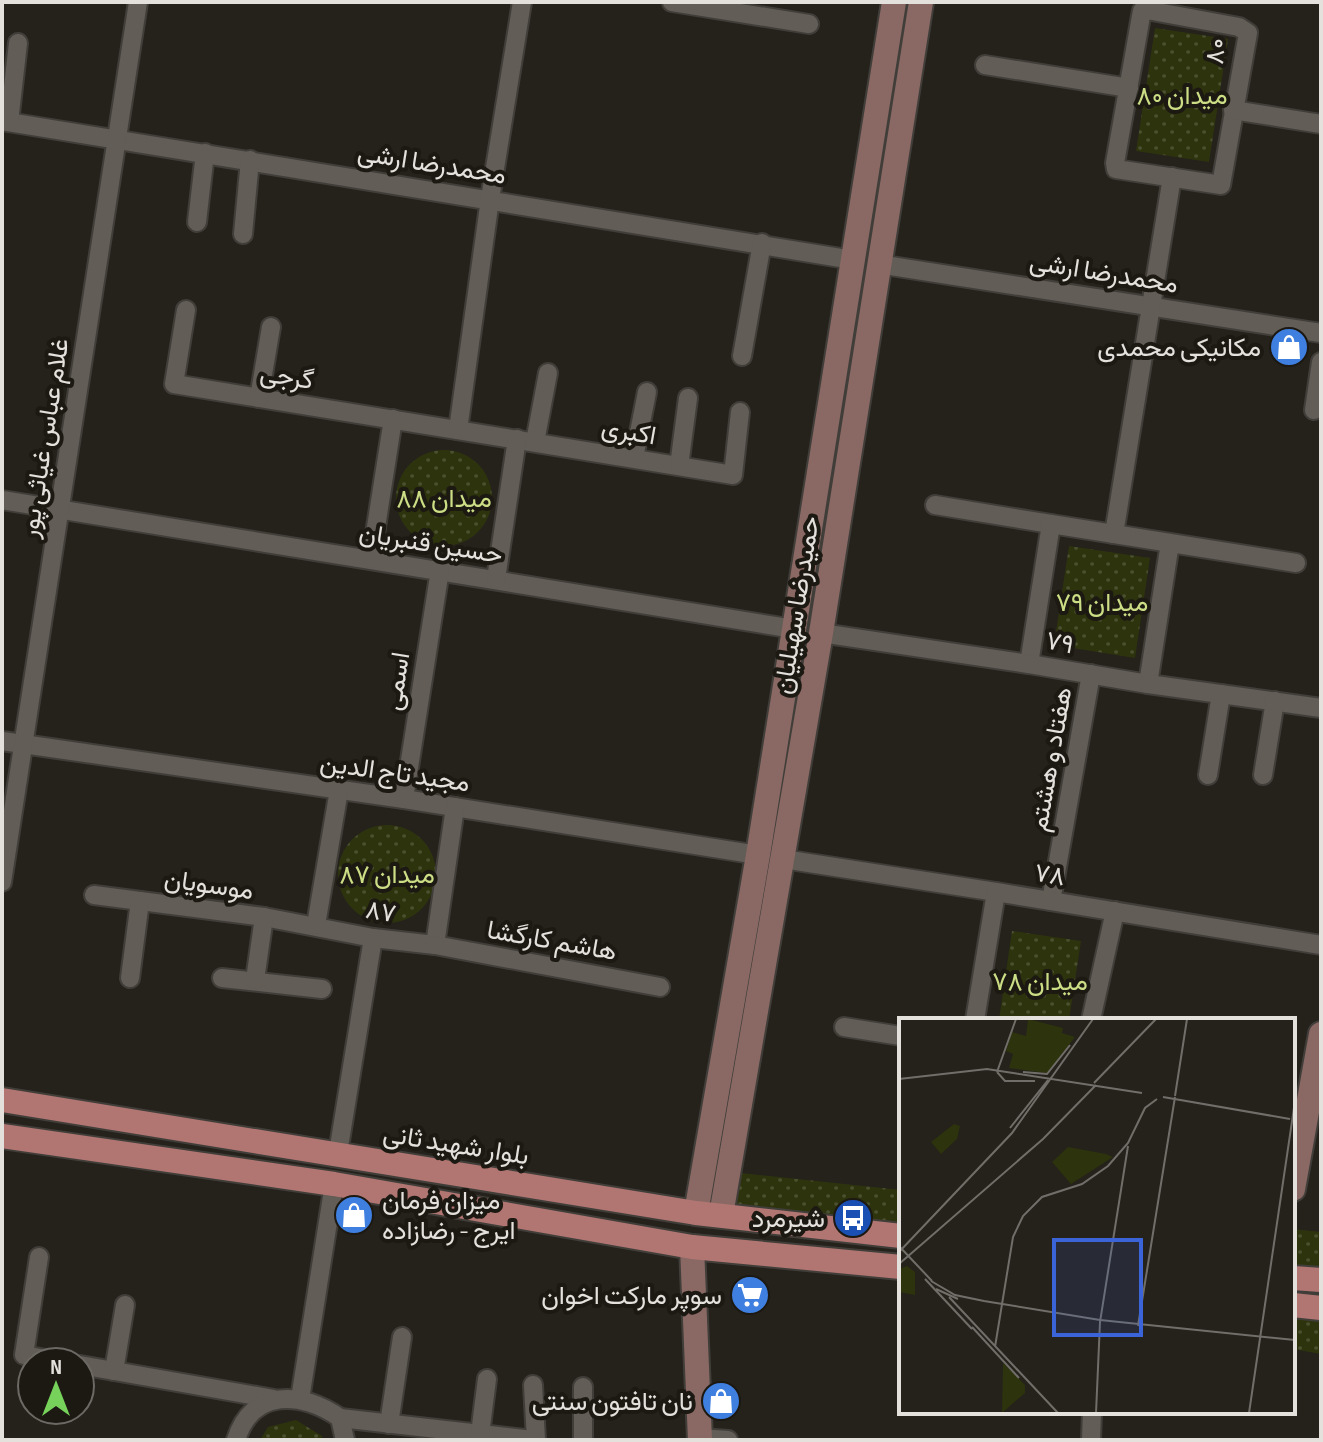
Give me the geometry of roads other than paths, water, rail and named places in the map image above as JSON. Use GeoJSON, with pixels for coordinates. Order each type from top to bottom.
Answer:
{"type":"FeatureCollection","features":[{"type":"Feature","properties":{"kind":"main road","name":"حمیدرضا سهیلیان"},"geometry":{"type":"LineString","coordinates":[[696,1213],[758,855],[894,2]]}},
{"type":"Feature","properties":{"kind":"main road","name":"حمیدرضا سهیلیان"},"geometry":{"type":"LineString","coordinates":[[721,1215],[821,633],[921,2]]}},
{"type":"Feature","properties":{"kind":"main road"},"geometry":{"type":"LineString","coordinates":[[853,260],[878,264]]}},
{"type":"Feature","properties":{"kind":"main road"},"geometry":{"type":"LineString","coordinates":[[794,629],[821,633]]}},
{"type":"Feature","properties":{"kind":"main road"},"geometry":{"type":"LineString","coordinates":[[758,855],[783,859]]}},
{"type":"Feature","properties":{"kind":"main road"},"geometry":{"type":"LineString","coordinates":[[1295,1178],[1321,1034]]}},
{"type":"Feature","properties":{"kind":"main road","name":"بلوار شهید ثانی"},"geometry":{"type":"LineString","coordinates":[[2,1100],[696,1213],[899,1236]]}},
{"type":"Feature","properties":{"kind":"main road"},"geometry":{"type":"LineString","coordinates":[[2,1136],[334,1184],[692,1247],[899,1267]]}},
{"type":"Feature","properties":{"kind":"main road"},"geometry":{"type":"LineString","coordinates":[[696,1213],[692,1247],[700,1439]]}},
{"type":"Feature","properties":{"kind":"main road"},"geometry":{"type":"LineString","coordinates":[[716,1249],[721,1215]]}},
{"type":"Feature","properties":{"kind":"main road"},"geometry":{"type":"LineString","coordinates":[[1295,1278],[1321,1280]]}},
{"type":"Feature","properties":{"kind":"main road"},"geometry":{"type":"LineString","coordinates":[[1295,1305],[1321,1308]]}},
{"type":"Feature","properties":{"kind":"street","name":"غلام عباس غیاثی ‌پور"},"geometry":{"type":"LineString","coordinates":[[2,882],[138,2]]}},
{"type":"Feature","properties":{"kind":"street"},"geometry":{"type":"LineString","coordinates":[[458,430],[490,199],[522,2]]}},
{"type":"Feature","properties":{"kind":"street"},"geometry":{"type":"LineString","coordinates":[[672,2],[809,24]]}},
{"type":"Feature","properties":{"kind":"street","name":"۸۰"},"geometry":{"type":"LineString","coordinates":[[1142,11],[1203,11],[1248,33],[1221,185],[1116,169],[1142,11]]}},
{"type":"Feature","properties":{"kind":"street"},"geometry":{"type":"LineString","coordinates":[[6,121],[18,43]]}},
{"type":"Feature","properties":{"kind":"street"},"geometry":{"type":"LineString","coordinates":[[985,65],[1129,88]]}},
{"type":"Feature","properties":{"kind":"street"},"geometry":{"type":"LineString","coordinates":[[1233,110],[1321,124]]}},
{"type":"Feature","properties":{"kind":"street","name":"محمدرضا ارشی"},"geometry":{"type":"LineString","coordinates":[[6,121],[853,260]]}},
{"type":"Feature","properties":{"kind":"street"},"geometry":{"type":"LineString","coordinates":[[197,222],[205,153]]}},
{"type":"Feature","properties":{"kind":"street"},"geometry":{"type":"LineString","coordinates":[[243,234],[250,160]]}},
{"type":"Feature","properties":{"kind":"street"},"geometry":{"type":"LineString","coordinates":[[1114,534],[1172,177]]}},
{"type":"Feature","properties":{"kind":"street"},"geometry":{"type":"LineString","coordinates":[[742,356],[762,243]]}},
{"type":"Feature","properties":{"kind":"street","name":"محمدرضا ارشی"},"geometry":{"type":"LineString","coordinates":[[878,264],[1321,333]]}},
{"type":"Feature","properties":{"kind":"street","name":"گرجی"},"geometry":{"type":"LineString","coordinates":[[186,310],[174,384],[458,430]]}},
{"type":"Feature","properties":{"kind":"street"},"geometry":{"type":"LineString","coordinates":[[259,398],[271,327]]}},
{"type":"Feature","properties":{"kind":"street"},"geometry":{"type":"LineString","coordinates":[[1314,410],[1321,362]]}},
{"type":"Feature","properties":{"kind":"street"},"geometry":{"type":"LineString","coordinates":[[496,579],[526,440],[548,373]]}},
{"type":"Feature","properties":{"kind":"street"},"geometry":{"type":"LineString","coordinates":[[634,458],[647,392]]}},
{"type":"Feature","properties":{"kind":"street"},"geometry":{"type":"LineString","coordinates":[[679,466],[688,398]]}},
{"type":"Feature","properties":{"kind":"street","name":"اکبری"},"geometry":{"type":"LineString","coordinates":[[458,430],[733,475],[740,412]]}},
{"type":"Feature","properties":{"kind":"street"},"geometry":{"type":"LineString","coordinates":[[371,559],[393,419]]}},
{"type":"Feature","properties":{"kind":"street","name":"حسین قنبریان"},"geometry":{"type":"LineString","coordinates":[[2,500],[794,629]]}},
{"type":"Feature","properties":{"kind":"street"},"geometry":{"type":"LineString","coordinates":[[935,505],[1296,563]]}},
{"type":"Feature","properties":{"kind":"street","name":"۷۹"},"geometry":{"type":"LineString","coordinates":[[1051,524],[1029,664],[1148,684]]}},
{"type":"Feature","properties":{"kind":"street"},"geometry":{"type":"LineString","coordinates":[[1170,543],[1148,684],[1321,708]]}},
{"type":"Feature","properties":{"kind":"street","name":"اسمی"},"geometry":{"type":"LineString","coordinates":[[404,799],[440,570]]}},
{"type":"Feature","properties":{"kind":"street"},"geometry":{"type":"LineString","coordinates":[[821,633],[1029,664]]}},
{"type":"Feature","properties":{"kind":"street","name":"هفتاد و هشتم"},"geometry":{"type":"LineString","coordinates":[[1051,901],[1091,674]]}},
{"type":"Feature","properties":{"kind":"street"},"geometry":{"type":"LineString","coordinates":[[1208,775],[1221,694]]}},
{"type":"Feature","properties":{"kind":"street"},"geometry":{"type":"LineString","coordinates":[[1263,775],[1275,701]]}},
{"type":"Feature","properties":{"kind":"street","name":"مجید تاج الدین"},"geometry":{"type":"LineString","coordinates":[[2,741],[404,799],[758,855]]}},
{"type":"Feature","properties":{"kind":"street"},"geometry":{"type":"LineString","coordinates":[[316,925],[339,790]]}},
{"type":"Feature","properties":{"kind":"street"},"geometry":{"type":"LineString","coordinates":[[435,945],[455,807]]}},
{"type":"Feature","properties":{"kind":"street"},"geometry":{"type":"LineString","coordinates":[[783,859],[996,892]]}},
{"type":"Feature","properties":{"kind":"street","name":"۷۸"},"geometry":{"type":"LineString","coordinates":[[975,1018],[996,892],[1115,911]]}},
{"type":"Feature","properties":{"kind":"street","name":"موسویان"},"geometry":{"type":"LineString","coordinates":[[94,895],[316,925]]}},
{"type":"Feature","properties":{"kind":"street"},"geometry":{"type":"LineString","coordinates":[[130,978],[140,901]]}},
{"type":"Feature","properties":{"kind":"street"},"geometry":{"type":"LineString","coordinates":[[1091,1018],[1115,911],[1321,945]]}},
{"type":"Feature","properties":{"kind":"street"},"geometry":{"type":"LineString","coordinates":[[255,980],[264,917]]}},
{"type":"Feature","properties":{"kind":"street","name":"۸۷"},"geometry":{"type":"LineString","coordinates":[[316,925],[373,938],[435,945]]}},
{"type":"Feature","properties":{"kind":"street"},"geometry":{"type":"LineString","coordinates":[[338,1153],[373,938]]}},
{"type":"Feature","properties":{"kind":"street","name":"هاشم کارگشا"},"geometry":{"type":"LineString","coordinates":[[435,945],[660,987]]}},
{"type":"Feature","properties":{"kind":"street"},"geometry":{"type":"LineString","coordinates":[[222,978],[322,989]]}},
{"type":"Feature","properties":{"kind":"street"},"geometry":{"type":"LineString","coordinates":[[844,1027],[899,1036]]}},
{"type":"Feature","properties":{"kind":"street"},"geometry":{"type":"LineString","coordinates":[[300,1399],[334,1184]]}},
{"type":"Feature","properties":{"kind":"street"},"geometry":{"type":"LineString","coordinates":[[25,1346],[39,1257]]}},
{"type":"Feature","properties":{"kind":"street"},"geometry":{"type":"LineString","coordinates":[[114,1371],[125,1305]]}},
{"type":"Feature","properties":{"kind":"street"},"geometry":{"type":"LineString","coordinates":[[389,1424],[402,1337]]}},
{"type":"Feature","properties":{"kind":"street"},"geometry":{"type":"LineString","coordinates":[[96,1368],[274,1399],[300,1399],[323,1406],[340,1418],[535,1440],[533,1385]]}},
{"type":"Feature","properties":{"kind":"street"},"geometry":{"type":"LineString","coordinates":[[480,1434],[487,1379]]}},
{"type":"Feature","properties":{"kind":"street"},"geometry":{"type":"LineString","coordinates":[[583,1387],[583,1440]]}},
{"type":"Feature","properties":{"kind":"street"},"geometry":{"type":"LineString","coordinates":[[236,1440],[255,1407],[274,1399]]}},
{"type":"Feature","properties":{"kind":"street"},"geometry":{"type":"LineString","coordinates":[[1091,1440],[1092,1414]]}},
{"type":"Feature","properties":{"kind":"street"},"geometry":{"type":"LineString","coordinates":[[340,1418],[345,1440]]}},
{"type":"Feature","properties":{"kind":"street"},"geometry":{"type":"LineString","coordinates":[[700,1439],[728,1440]]}},
{"type":"Feature","properties":{"kind":"place","name":"مکانیکی محمدی"},"geometry":{"type":"Point","coordinates":[1289,347]}},
{"type":"Feature","properties":{"kind":"place","name":"میزان فرمان ایرج - رضازاده"},"geometry":{"type":"Point","coordinates":[354,1215]}},
{"type":"Feature","properties":{"kind":"place","name":"شیرمرد"},"geometry":{"type":"Point","coordinates":[853,1218]}},
{"type":"Feature","properties":{"kind":"place","name":"سوپر مارکت اخوان"},"geometry":{"type":"Point","coordinates":[750,1295]}},
{"type":"Feature","properties":{"kind":"place","name":"نان تافتون سنتی"},"geometry":{"type":"Point","coordinates":[721,1401]}},
{"type":"Feature","properties":{"kind":"park label","name":"میدان ۸۰"},"geometry":{"type":"Point","coordinates":[1182,95]}},
{"type":"Feature","properties":{"kind":"park label","name":"میدان ۸۸"},"geometry":{"type":"Point","coordinates":[444,498]}},
{"type":"Feature","properties":{"kind":"park label","name":"میدان ۷۹"},"geometry":{"type":"Point","coordinates":[1102,602]}},
{"type":"Feature","properties":{"kind":"park label","name":"میدان ۸۷"},"geometry":{"type":"Point","coordinates":[387,874]}},
{"type":"Feature","properties":{"kind":"park label","name":"میدان ۷۸"},"geometry":{"type":"Point","coordinates":[1040,981]}}]}
